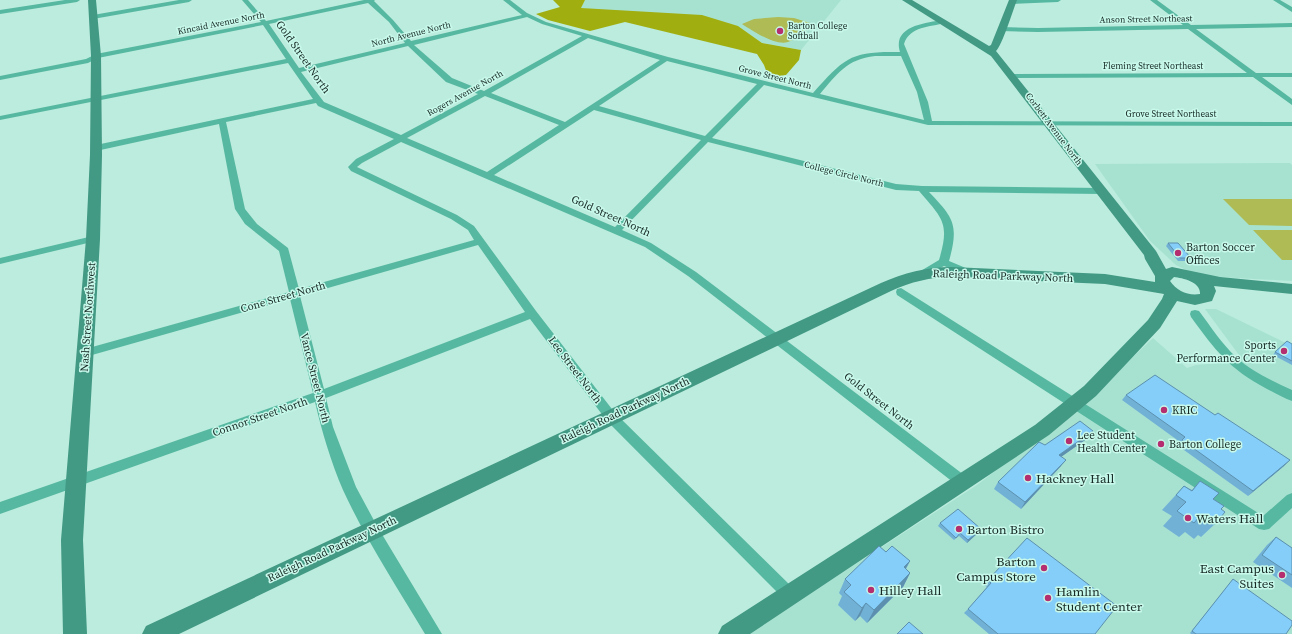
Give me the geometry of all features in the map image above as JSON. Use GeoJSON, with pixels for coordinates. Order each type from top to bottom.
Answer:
{"type":"FeatureCollection","features":[{"type":"Feature","properties":{"kind":"street"},"geometry":{"type":"LineString","coordinates":[[0,12],[77,0]]}},
{"type":"Feature","properties":{"kind":"street","name":"Nash Street Northwest"},"geometry":{"type":"LineString","coordinates":[[75,634],[72,540],[93,239],[96,148],[96,56],[92,0]]}},
{"type":"Feature","properties":{"kind":"street"},"geometry":{"type":"LineString","coordinates":[[93,16],[189,0]]}},
{"type":"Feature","properties":{"kind":"street","name":"Gold Street North"},"geometry":{"type":"LineString","coordinates":[[245,0],[265,23],[317,100],[329,108],[403,138],[648,245],[777,338],[963,482]]}},
{"type":"Feature","properties":{"kind":"street"},"geometry":{"type":"LineString","coordinates":[[370,0],[391,20],[410,44],[449,80],[566,125]]}},
{"type":"Feature","properties":{"kind":"street","name":"Kincaid Avenue North"},"geometry":{"type":"LineString","coordinates":[[0,78],[88,61],[96,56],[265,23],[370,0]]}},
{"type":"Feature","properties":{"kind":"street","name":"Grove Street North"},"geometry":{"type":"LineString","coordinates":[[506,0],[528,15],[544,23],[587,36],[666,59],[928,123],[1050,124]]}},
{"type":"Feature","properties":{"kind":"street","name":"Corbett Avenue North"},"geometry":{"type":"LineString","coordinates":[[906,0],[995,54],[1014,76],[1151,254],[1188,275]]}},
{"type":"Feature","properties":{"kind":"street"},"geometry":{"type":"LineString","coordinates":[[990,51],[996,46],[1001,29],[1013,1],[1058,0]]}},
{"type":"Feature","properties":{"kind":"street"},"geometry":{"type":"LineString","coordinates":[[1153,0],[1292,103]]}},
{"type":"Feature","properties":{"kind":"street"},"geometry":{"type":"LineString","coordinates":[[1276,0],[1292,10]]}},
{"type":"Feature","properties":{"kind":"street","name":"North Avenue North"},"geometry":{"type":"LineString","coordinates":[[297,71],[528,15]]}},
{"type":"Feature","properties":{"kind":"street"},"geometry":{"type":"LineString","coordinates":[[928,123],[927,109],[901,44],[904,35],[919,27],[943,22]]}},
{"type":"Feature","properties":{"kind":"street","name":"Anson Street Northeast"},"geometry":{"type":"LineString","coordinates":[[1001,29],[1038,30],[1292,26]]}},
{"type":"Feature","properties":{"kind":"street","name":"Rogers Avenue North"},"geometry":{"type":"LineString","coordinates":[[352,167],[358,161],[484,94],[587,36]]}},
{"type":"Feature","properties":{"kind":"street"},"geometry":{"type":"LineString","coordinates":[[814,96],[838,70],[850,60],[872,54],[905,54]]}},
{"type":"Feature","properties":{"kind":"street"},"geometry":{"type":"LineString","coordinates":[[489,176],[666,59]]}},
{"type":"Feature","properties":{"kind":"street"},"geometry":{"type":"LineString","coordinates":[[0,118],[291,60]]}},
{"type":"Feature","properties":{"kind":"street","name":"Fleming Street Northeast"},"geometry":{"type":"LineString","coordinates":[[1014,76],[1292,75]]}},
{"type":"Feature","properties":{"kind":"street"},"geometry":{"type":"LineString","coordinates":[[616,231],[762,83]]}},
{"type":"Feature","properties":{"kind":"street"},"geometry":{"type":"LineString","coordinates":[[96,148],[317,100]]}},
{"type":"Feature","properties":{"kind":"street","name":"College Circle North"},"geometry":{"type":"LineString","coordinates":[[592,107],[705,140],[896,187],[922,189],[1102,191]]}},
{"type":"Feature","properties":{"kind":"street","name":"Vance Street North"},"geometry":{"type":"LineString","coordinates":[[222,120],[240,209],[248,223],[274,240],[284,250],[319,396],[336,455],[350,489],[372,531],[434,634]]}},
{"type":"Feature","properties":{"kind":"street","name":"Grove Street Northeast"},"geometry":{"type":"LineString","coordinates":[[1050,124],[1292,124]]}},
{"type":"Feature","properties":{"kind":"street","name":"Lee Street North"},"geometry":{"type":"LineString","coordinates":[[352,167],[454,217],[471,228],[532,314],[611,417],[789,594]]}},
{"type":"Feature","properties":{"kind":"street"},"geometry":{"type":"LineString","coordinates":[[922,189],[942,212],[949,227],[950,236],[944,262],[923,274]]}},
{"type":"Feature","properties":{"kind":"street"},"geometry":{"type":"LineString","coordinates":[[0,261],[93,239]]}},
{"type":"Feature","properties":{"kind":"street","name":"Cone Street North"},"geometry":{"type":"LineString","coordinates":[[85,353],[481,241]]}},
{"type":"Feature","properties":{"kind":"street","name":"Corbett Avenue North"},"geometry":{"type":"LineString","coordinates":[[1151,254],[1152,259],[1167,284]]}},
{"type":"Feature","properties":{"kind":"street"},"geometry":{"type":"LineString","coordinates":[[944,262],[969,273]]}},
{"type":"Feature","properties":{"kind":"street"},"geometry":{"type":"LineString","coordinates":[[730,634],[1042,430],[1090,391],[1159,319],[1170,300],[1167,284],[1172,272],[1255,286],[1292,290]]}},
{"type":"Feature","properties":{"kind":"street","name":"Raleigh Road Parkway North"},"geometry":{"type":"LineString","coordinates":[[154,634],[777,338],[865,298],[887,286],[923,274],[969,273],[1116,279],[1147,284],[1167,284],[1182,297],[1201,302]]}},
{"type":"Feature","properties":{"kind":"street"},"geometry":{"type":"LineString","coordinates":[[1188,275],[1205,284],[1201,302],[1218,345],[1237,364],[1251,374],[1292,396]]}},
{"type":"Feature","properties":{"kind":"street"},"geometry":{"type":"LineString","coordinates":[[1159,319],[1201,302],[1221,289],[1255,286]]}},
{"type":"Feature","properties":{"kind":"street"},"geometry":{"type":"LineString","coordinates":[[901,292],[1264,524],[1292,499]]}},
{"type":"Feature","properties":{"kind":"street","name":"Connor Street North"},"geometry":{"type":"LineString","coordinates":[[0,508],[319,396],[532,314]]}},
{"type":"Feature","properties":{"kind":"shaded area"},"geometry":{"type":"Polygon","coordinates":[[[585,0],[841,0],[801,50],[762,43],[738,26],[580,8],[585,0]]]}},
{"type":"Feature","properties":{"kind":"shaded area"},"geometry":{"type":"Polygon","coordinates":[[[1290,163],[1292,165],[1292,281],[1218,277],[1190,272],[1176,265],[1150,241],[1095,164],[1290,163]]]}},
{"type":"Feature","properties":{"kind":"shaded area","name":"Barton College"},"geometry":{"type":"Polygon","coordinates":[[[1205,309],[1216,309],[1292,346],[1292,634],[748,634],[977,485],[1084,403],[1153,338],[1187,368],[1196,365],[1219,363],[1239,355],[1205,309]]]}},
{"type":"Feature","properties":{"kind":"green space"},"geometry":{"type":"Polygon","coordinates":[[[553,0],[585,0],[581,8],[702,15],[738,26],[762,43],[801,50],[799,60],[786,75],[778,76],[767,73],[757,54],[625,22],[590,31],[548,20],[536,14],[560,7],[553,0]]]}},
{"type":"Feature","properties":{"kind":"green space","name":"Barton College Softball"},"geometry":{"type":"Polygon","coordinates":[[[778,17],[794,18],[813,24],[795,39],[783,43],[764,37],[742,24],[754,19],[778,17]]]}},
{"type":"Feature","properties":{"kind":"green space"},"geometry":{"type":"Polygon","coordinates":[[[1223,199],[1292,199],[1292,226],[1249,225],[1223,199]]]}},
{"type":"Feature","properties":{"kind":"green space"},"geometry":{"type":"Polygon","coordinates":[[[1253,230],[1292,230],[1292,260],[1282,260],[1253,230]]]}},
{"type":"Feature","properties":{"kind":"building"},"geometry":{"type":"Polygon","coordinates":[[[1168,243],[1178,243],[1191,258],[1180,258],[1168,243]]]}},
{"type":"Feature","properties":{"kind":"building","name":"Sports Performance Center"},"geometry":{"type":"Polygon","coordinates":[[[1287,341],[1292,344],[1292,361],[1275,352],[1287,341]]]}},
{"type":"Feature","properties":{"kind":"building"},"geometry":{"type":"Polygon","coordinates":[[[1155,375],[1215,415],[1218,413],[1290,460],[1253,491],[1182,440],[1185,437],[1126,395],[1155,375]]]}},
{"type":"Feature","properties":{"kind":"building","name":"Hackney Hall"},"geometry":{"type":"Polygon","coordinates":[[[1080,421],[1093,431],[1059,455],[1066,460],[1025,502],[998,482],[1039,442],[1045,445],[1080,421]]]}},
{"type":"Feature","properties":{"kind":"building"},"geometry":{"type":"Polygon","coordinates":[[[1200,481],[1219,493],[1213,499],[1224,506],[1221,509],[1225,512],[1216,523],[1213,520],[1209,524],[1199,517],[1194,523],[1177,511],[1186,502],[1176,495],[1184,486],[1192,491],[1200,481]]]}},
{"type":"Feature","properties":{"kind":"building","name":"Barton Bistro"},"geometry":{"type":"Polygon","coordinates":[[[958,509],[981,529],[968,540],[960,533],[956,538],[940,523],[958,509]]]}},
{"type":"Feature","properties":{"kind":"building"},"geometry":{"type":"Polygon","coordinates":[[[1276,537],[1292,548],[1292,575],[1262,555],[1276,537]]]}},
{"type":"Feature","properties":{"kind":"building","name":"Hamlin Student Center"},"geometry":{"type":"Polygon","coordinates":[[[1027,538],[1117,606],[1095,634],[998,634],[968,609],[991,583],[988,580],[1027,538]]]}},
{"type":"Feature","properties":{"kind":"building","name":"Hilley Hall"},"geometry":{"type":"Polygon","coordinates":[[[879,546],[886,552],[892,546],[910,561],[904,567],[910,573],[874,610],[866,603],[862,608],[844,592],[851,585],[845,579],[879,546]]]}},
{"type":"Feature","properties":{"kind":"building"},"geometry":{"type":"Polygon","coordinates":[[[1233,579],[1292,621],[1292,625],[1286,634],[1196,634],[1192,631],[1233,579]]]}},
{"type":"Feature","properties":{"kind":"building"},"geometry":{"type":"Polygon","coordinates":[[[909,622],[923,634],[897,634],[909,622]]]}},
{"type":"Feature","properties":{"kind":"place","name":"Barton College Softball"},"geometry":{"type":"Point","coordinates":[780,31]}},
{"type":"Feature","properties":{"kind":"place","name":"Barton Soccer Offices"},"geometry":{"type":"Point","coordinates":[1178,253]}},
{"type":"Feature","properties":{"kind":"place","name":"Sports Performance Center"},"geometry":{"type":"Point","coordinates":[1284,351]}},
{"type":"Feature","properties":{"kind":"place","name":"KRIC"},"geometry":{"type":"Point","coordinates":[1164,410]}},
{"type":"Feature","properties":{"kind":"place","name":"Lee Student Health Center"},"geometry":{"type":"Point","coordinates":[1069,441]}},
{"type":"Feature","properties":{"kind":"place","name":"Barton College"},"geometry":{"type":"Point","coordinates":[1161,444]}},
{"type":"Feature","properties":{"kind":"place","name":"Hackney Hall"},"geometry":{"type":"Point","coordinates":[1028,478]}},
{"type":"Feature","properties":{"kind":"place","name":"Waters Hall"},"geometry":{"type":"Point","coordinates":[1188,518]}},
{"type":"Feature","properties":{"kind":"place","name":"Barton Bistro"},"geometry":{"type":"Point","coordinates":[959,529]}},
{"type":"Feature","properties":{"kind":"place","name":"Barton Campus Store"},"geometry":{"type":"Point","coordinates":[1044,568]}},
{"type":"Feature","properties":{"kind":"place","name":"East Campus Suites"},"geometry":{"type":"Point","coordinates":[1282,575]}},
{"type":"Feature","properties":{"kind":"place","name":"Hilley Hall"},"geometry":{"type":"Point","coordinates":[871,590]}},
{"type":"Feature","properties":{"kind":"place","name":"Hamlin Student Center"},"geometry":{"type":"Point","coordinates":[1048,598]}}]}
